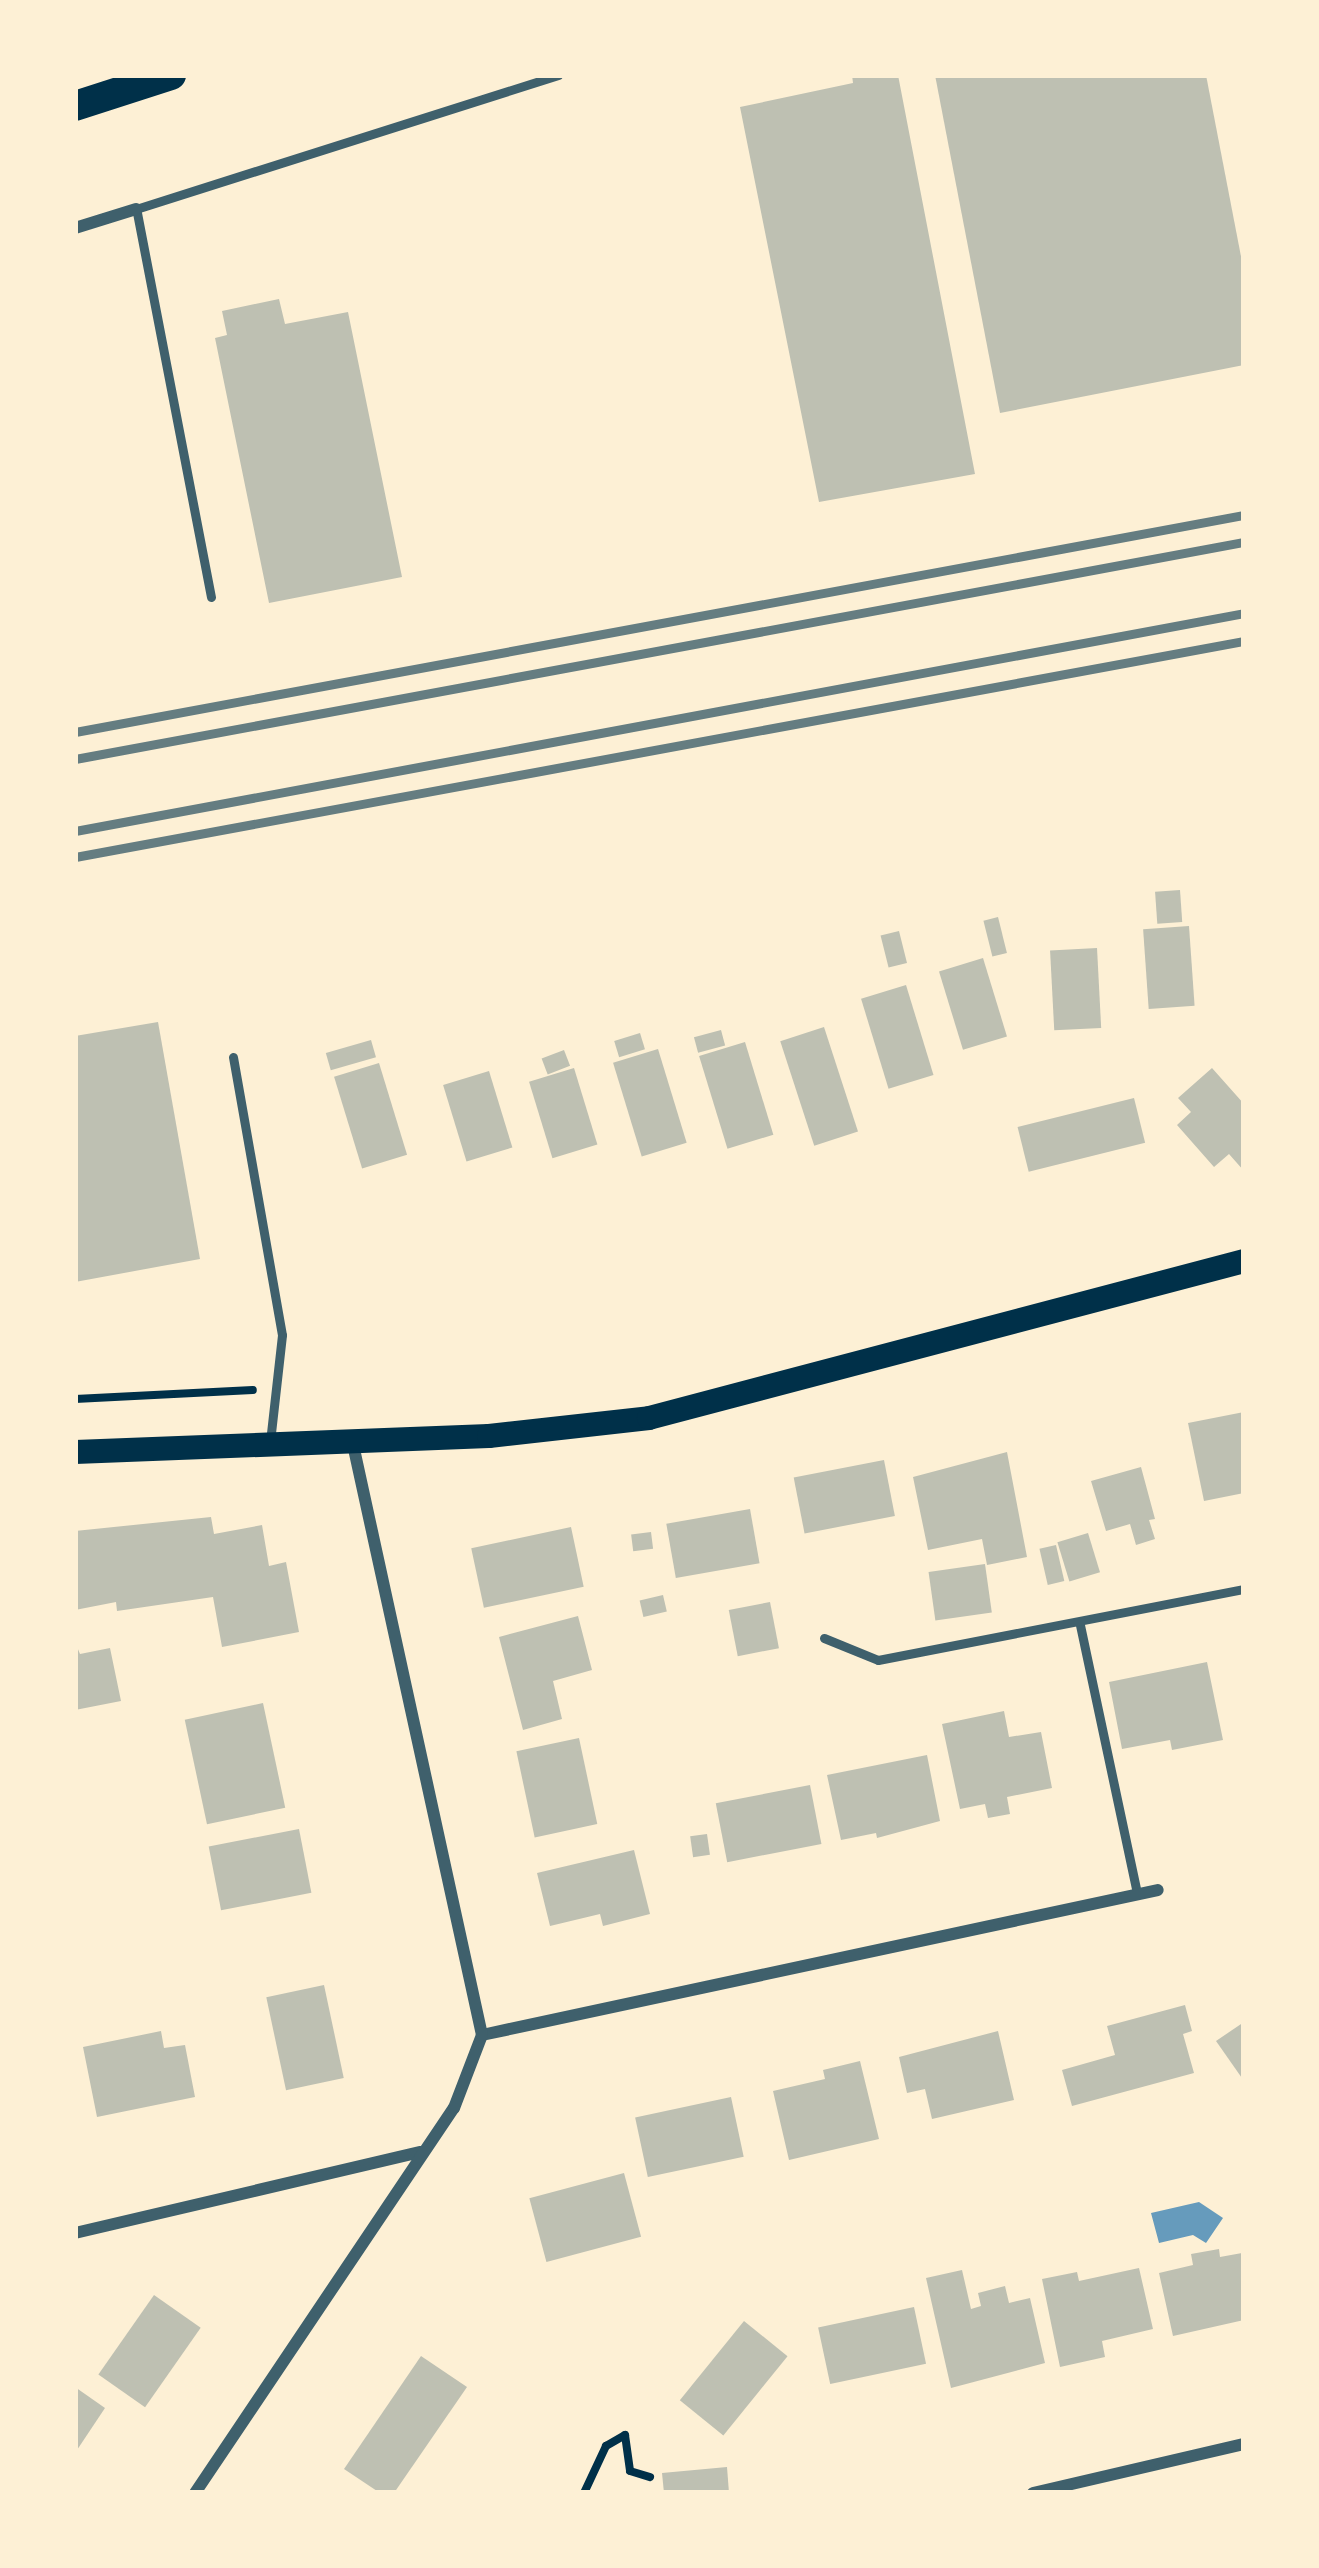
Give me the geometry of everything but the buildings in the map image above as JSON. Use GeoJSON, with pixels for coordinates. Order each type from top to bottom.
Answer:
{"type":"FeatureCollection","features":[{"type":"Feature","properties":{"kind":"main road"},"geometry":{"type":"LineString","coordinates":[[75,106],[171,75]]}},
{"type":"Feature","properties":{"kind":"main road"},"geometry":{"type":"LineString","coordinates":[[75,1452],[351,1437],[489,1436],[650,1418],[1244,1261]]}},
{"type":"Feature","properties":{"kind":"street"},"geometry":{"type":"LineString","coordinates":[[75,228],[136,209]]}},
{"type":"Feature","properties":{"kind":"street"},"geometry":{"type":"LineString","coordinates":[[195,2493],[454,2108],[482,2035],[351,1437]]}},
{"type":"Feature","properties":{"kind":"street"},"geometry":{"type":"LineString","coordinates":[[482,2035],[1158,1890]]}},
{"type":"Feature","properties":{"kind":"street"},"geometry":{"type":"LineString","coordinates":[[75,2233],[422,2152]]}},
{"type":"Feature","properties":{"kind":"street"},"geometry":{"type":"LineString","coordinates":[[1033,2493],[1244,2444]]}},
{"type":"Feature","properties":{"kind":"lane"},"geometry":{"type":"LineString","coordinates":[[211,597],[136,209],[558,75]]}},
{"type":"Feature","properties":{"kind":"lane"},"geometry":{"type":"LineString","coordinates":[[233,1057],[282,1334],[270,1442]]}},
{"type":"Feature","properties":{"kind":"lane"},"geometry":{"type":"LineString","coordinates":[[824,1638],[878,1660],[1080,1625],[1244,1589]]}},
{"type":"Feature","properties":{"kind":"lane"},"geometry":{"type":"LineString","coordinates":[[1080,1625],[1137,1894]]}},
{"type":"Feature","properties":{"kind":"path"},"geometry":{"type":"LineString","coordinates":[[75,1399],[275,1390]]}},
{"type":"Feature","properties":{"kind":"path"},"geometry":{"type":"LineString","coordinates":[[584,2493],[607,2446],[625,2435],[630,2471],[650,2476]]}},
{"type":"Feature","properties":{"kind":"water"},"geometry":{"type":"Polygon","coordinates":[[[1199,2202],[1223,2218],[1206,2243],[1193,2235],[1159,2243],[1151,2213],[1199,2202]]]}},
{"type":"Feature","properties":{"kind":"railway"},"geometry":{"type":"LineString","coordinates":[[75,732],[1244,515]]}},
{"type":"Feature","properties":{"kind":"railway"},"geometry":{"type":"LineString","coordinates":[[75,759],[1244,542]]}},
{"type":"Feature","properties":{"kind":"railway"},"geometry":{"type":"LineString","coordinates":[[75,831],[1244,613]]}},
{"type":"Feature","properties":{"kind":"railway"},"geometry":{"type":"LineString","coordinates":[[75,857],[1244,641]]}}]}
